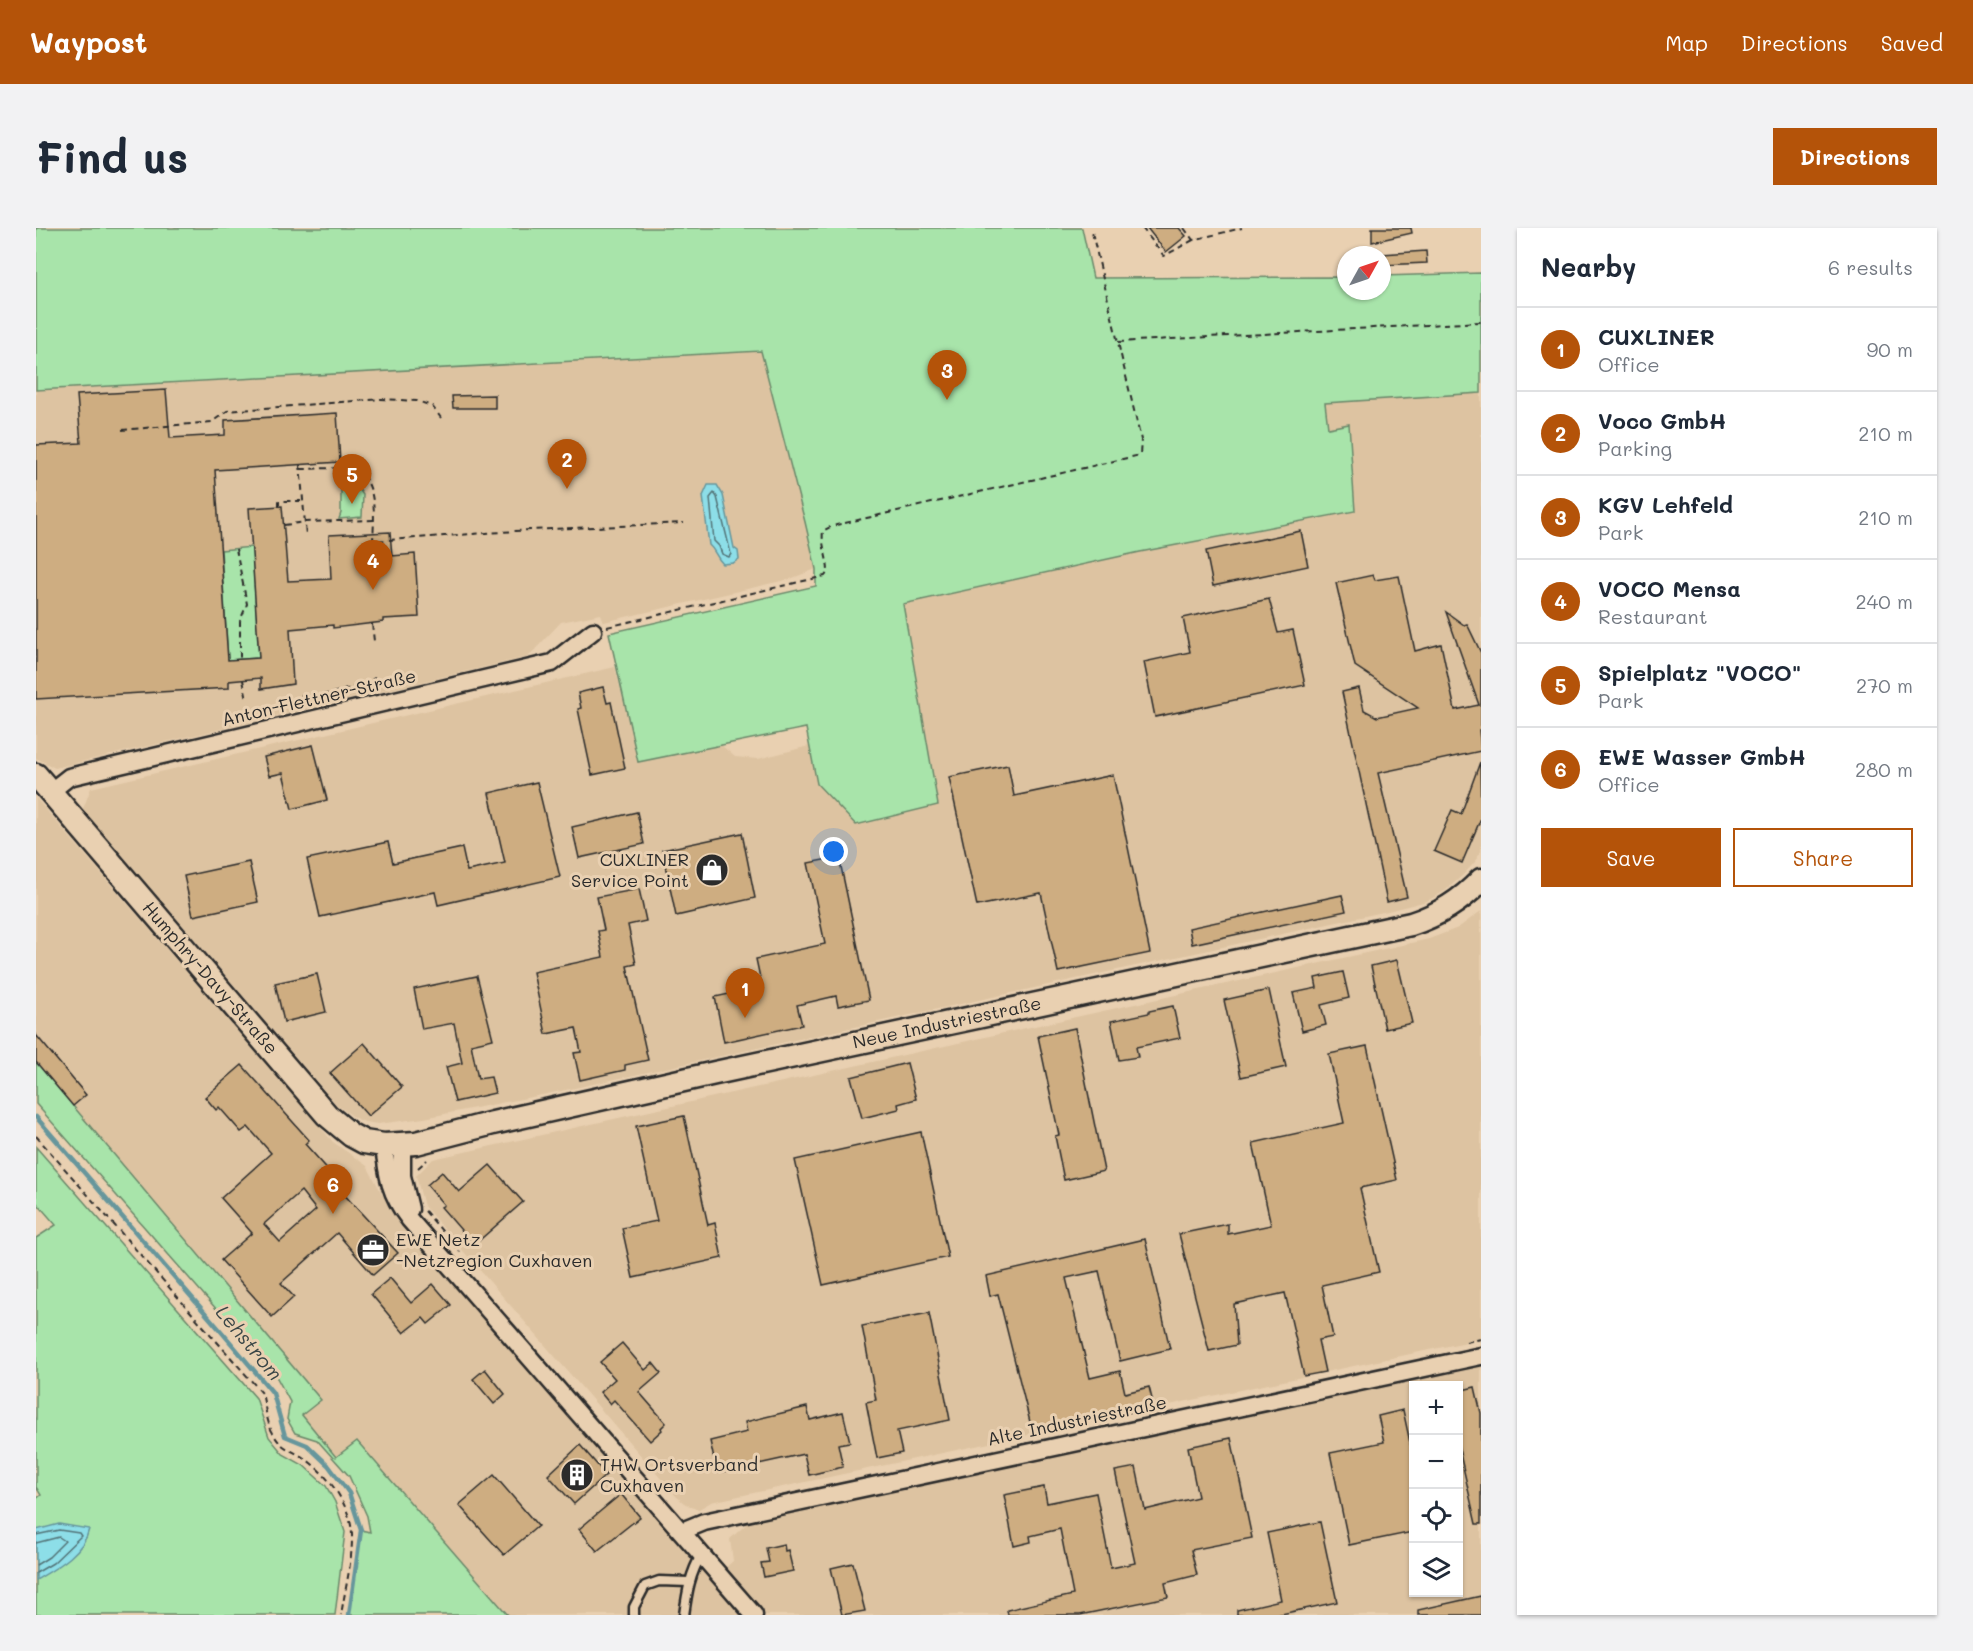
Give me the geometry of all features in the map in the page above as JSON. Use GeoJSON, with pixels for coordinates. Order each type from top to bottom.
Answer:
{"type":"FeatureCollection","features":[{"type":"Feature","properties":{"kind":"street","name":"Anton-Flettner-Straße"},"geometry":{"type":"LineString","coordinates":[[41,783],[552,663],[600,629]]}},
{"type":"Feature","properties":{"kind":"street","name":"Humphry-Davy-Straße"},"geometry":{"type":"LineString","coordinates":[[41,783],[327,1115],[351,1136],[364,1142],[393,1145]]}},
{"type":"Feature","properties":{"kind":"street","name":"Neue Industriestraße"},"geometry":{"type":"LineString","coordinates":[[393,1145],[726,1070],[1411,924],[1455,903],[1481,880]]}},
{"type":"Feature","properties":{"kind":"street"},"geometry":{"type":"LineString","coordinates":[[393,1145],[401,1164],[405,1193],[417,1226],[754,1615]]}},
{"type":"Feature","properties":{"kind":"street","name":"Alte Industriestraße"},"geometry":{"type":"LineString","coordinates":[[682,1531],[704,1522],[931,1472],[1481,1356]]}},
{"type":"Feature","properties":{"kind":"lane"},"geometry":{"type":"LineString","coordinates":[[684,1615],[693,1568],[702,1554]]}},
{"type":"Feature","properties":{"kind":"lane"},"geometry":{"type":"LineString","coordinates":[[633,1615],[634,1607],[645,1586],[659,1581],[689,1582]]}},
{"type":"Feature","properties":{"kind":"path"},"geometry":{"type":"LineString","coordinates":[[600,629],[825,576],[828,573],[822,538],[823,531],[832,526],[1140,455],[1141,440],[1090,228]]}},
{"type":"Feature","properties":{"kind":"path"},"geometry":{"type":"LineString","coordinates":[[1142,228],[1164,256],[1193,240],[1242,228]]}},
{"type":"Feature","properties":{"kind":"path"},"geometry":{"type":"LineString","coordinates":[[1184,228],[1193,240]]}},
{"type":"Feature","properties":{"kind":"path"},"geometry":{"type":"LineString","coordinates":[[1118,342],[1481,322]]}},
{"type":"Feature","properties":{"kind":"path"},"geometry":{"type":"LineString","coordinates":[[122,430],[212,422],[227,411],[381,399],[417,401],[432,406],[441,418]]}},
{"type":"Feature","properties":{"kind":"path"},"geometry":{"type":"LineString","coordinates":[[300,464],[306,536]]}},
{"type":"Feature","properties":{"kind":"path"},"geometry":{"type":"LineString","coordinates":[[301,469],[350,469],[360,474],[368,482],[372,491],[373,541],[530,530],[684,523]]}},
{"type":"Feature","properties":{"kind":"path"},"geometry":{"type":"LineString","coordinates":[[279,506],[279,501],[304,501]]}},
{"type":"Feature","properties":{"kind":"path"},"geometry":{"type":"LineString","coordinates":[[284,525],[305,522],[374,520]]}},
{"type":"Feature","properties":{"kind":"path"},"geometry":{"type":"LineString","coordinates":[[236,549],[247,604],[240,621],[240,659]]}},
{"type":"Feature","properties":{"kind":"path"},"geometry":{"type":"LineString","coordinates":[[372,624],[374,641]]}},
{"type":"Feature","properties":{"kind":"path"},"geometry":{"type":"LineString","coordinates":[[301,695],[323,694],[362,685],[375,678]]}},
{"type":"Feature","properties":{"kind":"path"},"geometry":{"type":"LineString","coordinates":[[243,680],[247,699]]}},
{"type":"Feature","properties":{"kind":"path"},"geometry":{"type":"LineString","coordinates":[[36,1136],[262,1393],[272,1432],[285,1449],[303,1457],[321,1472],[338,1495],[348,1513],[352,1536],[341,1615]]}},
{"type":"Feature","properties":{"kind":"path"},"geometry":{"type":"LineString","coordinates":[[411,1174],[428,1159]]}},
{"type":"Feature","properties":{"kind":"path"},"geometry":{"type":"LineString","coordinates":[[421,1206],[466,1259]]}},
{"type":"Feature","properties":{"kind":"shaded area"},"geometry":{"type":"Polygon","coordinates":[[[761,351],[816,569],[790,579],[604,622],[601,614],[561,622],[528,657],[55,768],[36,758],[36,390],[761,351]]]}},
{"type":"Feature","properties":{"kind":"shaded area"},"geometry":{"type":"Polygon","coordinates":[[[1481,393],[1481,850],[1475,862],[1463,875],[1445,891],[1427,901],[547,1094],[424,1118],[378,1124],[355,1118],[337,1105],[83,809],[91,788],[615,667],[639,762],[721,745],[735,757],[758,759],[809,746],[817,784],[938,805],[903,604],[1140,552],[1355,511],[1349,425],[1328,428],[1325,403],[1481,393]]]}},
{"type":"Feature","properties":{"kind":"shaded area"},"geometry":{"type":"Polygon","coordinates":[[[36,798],[333,1142],[367,1166],[391,1210],[712,1580],[733,1561],[730,1539],[750,1521],[1409,1381],[1409,1597],[1463,1597],[1463,1381],[1410,1381],[1481,1366],[1481,1615],[508,1615],[357,1441],[336,1458],[301,1415],[321,1399],[36,1062],[36,798]]]}},
{"type":"Feature","properties":{"kind":"shaded area"},"geometry":{"type":"Polygon","coordinates":[[[1481,911],[1481,1339],[711,1502],[696,1509],[676,1496],[424,1206],[416,1176],[433,1159],[1429,939],[1458,928],[1481,911]]]}},
{"type":"Feature","properties":{"kind":"green space"},"geometry":{"type":"Polygon","coordinates":[[[36,228],[1082,228],[1093,278],[1337,277],[1337,300],[1391,300],[1391,276],[1481,273],[1481,393],[1325,403],[1328,428],[1349,424],[1355,511],[1140,552],[903,604],[938,805],[856,825],[817,784],[806,728],[638,762],[609,633],[816,586],[816,569],[805,522],[761,351],[36,390],[36,228]]]}},
{"type":"Feature","properties":{"kind":"green space"},"geometry":{"type":"Polygon","coordinates":[[[341,486],[357,486],[363,495],[362,517],[339,519],[341,486]]]}},
{"type":"Feature","properties":{"kind":"green space"},"geometry":{"type":"Polygon","coordinates":[[[252,547],[259,658],[228,660],[221,550],[252,547]]]}},
{"type":"Feature","properties":{"kind":"green space"},"geometry":{"type":"Polygon","coordinates":[[[36,1062],[321,1400],[302,1415],[336,1457],[357,1441],[508,1615],[349,1615],[361,1530],[370,1532],[367,1516],[349,1476],[317,1440],[295,1433],[287,1419],[290,1402],[277,1378],[36,1104],[36,1062]]]}},
{"type":"Feature","properties":{"kind":"green space"},"geometry":{"type":"Polygon","coordinates":[[[36,1147],[256,1398],[269,1437],[283,1454],[303,1465],[326,1486],[335,1502],[345,1532],[335,1615],[36,1615],[36,1499],[41,1495],[36,1487],[36,1238],[56,1225],[36,1202],[36,1147]]]}},
{"type":"Feature","properties":{"kind":"water"},"geometry":{"type":"Polygon","coordinates":[[[708,485],[717,485],[723,495],[734,548],[738,551],[739,559],[733,563],[723,564],[709,545],[703,496],[708,485]]]}},
{"type":"Feature","properties":{"kind":"water"},"geometry":{"type":"Polygon","coordinates":[[[59,1524],[89,1529],[86,1538],[75,1553],[36,1580],[36,1530],[59,1524]]]}},
{"type":"Feature","properties":{"kind":"building"},"geometry":{"type":"Polygon","coordinates":[[[1147,228],[1179,228],[1186,236],[1166,252],[1147,228]]]}},
{"type":"Feature","properties":{"kind":"building"},"geometry":{"type":"Polygon","coordinates":[[[1372,228],[1411,228],[1412,233],[1372,242],[1372,228]]]}},
{"type":"Feature","properties":{"kind":"building"},"geometry":{"type":"Polygon","coordinates":[[[1426,251],[1427,263],[1391,265],[1391,253],[1426,251]]]}},
{"type":"Feature","properties":{"kind":"building"},"geometry":{"type":"Polygon","coordinates":[[[166,390],[170,438],[225,435],[225,420],[337,413],[340,462],[215,470],[228,660],[259,658],[249,508],[282,506],[288,581],[331,579],[329,535],[390,532],[392,556],[415,554],[419,617],[383,619],[383,622],[333,628],[333,625],[290,629],[293,684],[261,689],[261,678],[229,681],[229,688],[36,699],[36,445],[81,443],[77,395],[166,390]]]}},
{"type":"Feature","properties":{"kind":"building"},"geometry":{"type":"Polygon","coordinates":[[[495,395],[495,408],[453,408],[452,396],[495,395]]]}},
{"type":"Feature","properties":{"kind":"building"},"geometry":{"type":"Polygon","coordinates":[[[1301,531],[1308,566],[1213,586],[1206,551],[1301,531]]]}},
{"type":"Feature","properties":{"kind":"building"},"geometry":{"type":"Polygon","coordinates":[[[1373,575],[1375,580],[1399,576],[1415,651],[1441,644],[1455,710],[1479,705],[1446,612],[1464,625],[1467,624],[1481,653],[1481,730],[1479,730],[1481,751],[1378,773],[1407,897],[1387,902],[1342,692],[1359,688],[1364,710],[1377,717],[1418,708],[1355,666],[1336,583],[1373,575]]]}},
{"type":"Feature","properties":{"kind":"building"},"geometry":{"type":"Polygon","coordinates":[[[1269,599],[1278,633],[1293,630],[1305,685],[1155,717],[1144,662],[1190,652],[1183,618],[1269,599]]]}},
{"type":"Feature","properties":{"kind":"building"},"geometry":{"type":"Polygon","coordinates":[[[603,687],[607,703],[611,702],[625,768],[592,775],[578,709],[581,708],[578,693],[603,687]]]}},
{"type":"Feature","properties":{"kind":"building"},"geometry":{"type":"Polygon","coordinates":[[[313,745],[327,800],[292,809],[283,773],[269,776],[264,757],[313,745]]]}},
{"type":"Feature","properties":{"kind":"building"},"geometry":{"type":"Polygon","coordinates":[[[1480,762],[1481,818],[1462,863],[1434,851],[1452,810],[1461,814],[1480,762]]]}},
{"type":"Feature","properties":{"kind":"building"},"geometry":{"type":"Polygon","coordinates":[[[1008,765],[1014,796],[1113,775],[1150,953],[1058,972],[1041,893],[977,906],[949,777],[1008,765]]]}},
{"type":"Feature","properties":{"kind":"building"},"geometry":{"type":"Polygon","coordinates":[[[537,782],[560,877],[438,905],[435,892],[320,917],[307,859],[388,842],[393,863],[462,848],[467,871],[505,863],[489,793],[537,782]]]}},
{"type":"Feature","properties":{"kind":"building"},"geometry":{"type":"Polygon","coordinates":[[[637,812],[644,844],[579,858],[572,827],[637,812]]]}},
{"type":"Feature","properties":{"kind":"building"},"geometry":{"type":"Polygon","coordinates":[[[742,833],[755,898],[676,916],[662,850],[742,833]]]}},
{"type":"Feature","properties":{"kind":"building"},"geometry":{"type":"Polygon","coordinates":[[[839,857],[869,1000],[838,1006],[836,996],[797,1005],[802,1025],[724,1042],[715,997],[762,987],[756,959],[825,944],[808,863],[839,857]]]}},
{"type":"Feature","properties":{"kind":"building"},"geometry":{"type":"Polygon","coordinates":[[[249,862],[258,902],[193,916],[184,876],[249,862]]]}},
{"type":"Feature","properties":{"kind":"building"},"geometry":{"type":"Polygon","coordinates":[[[639,889],[646,921],[628,925],[636,964],[627,966],[648,1060],[625,1065],[625,1070],[580,1080],[574,1053],[581,1052],[576,1028],[546,1034],[533,972],[603,957],[598,931],[604,930],[597,897],[639,889]]]}},
{"type":"Feature","properties":{"kind":"building"},"geometry":{"type":"Polygon","coordinates":[[[1342,895],[1346,911],[1192,944],[1189,928],[1342,895]]]}},
{"type":"Feature","properties":{"kind":"building"},"geometry":{"type":"Polygon","coordinates":[[[1397,960],[1412,1023],[1385,1029],[1371,966],[1397,960]]]}},
{"type":"Feature","properties":{"kind":"building"},"geometry":{"type":"Polygon","coordinates":[[[1343,972],[1349,998],[1321,1005],[1326,1025],[1302,1031],[1293,993],[1317,988],[1315,978],[1343,972]]]}},
{"type":"Feature","properties":{"kind":"building"},"geometry":{"type":"Polygon","coordinates":[[[317,974],[326,1012],[284,1022],[275,983],[317,974]]]}},
{"type":"Feature","properties":{"kind":"building"},"geometry":{"type":"Polygon","coordinates":[[[477,976],[493,1039],[471,1044],[478,1079],[491,1077],[495,1093],[455,1102],[446,1067],[462,1063],[454,1023],[422,1029],[414,989],[477,976]]]}},
{"type":"Feature","properties":{"kind":"building"},"geometry":{"type":"Polygon","coordinates":[[[1269,990],[1286,1067],[1241,1077],[1224,1000],[1269,990]]]}},
{"type":"Feature","properties":{"kind":"building"},"geometry":{"type":"Polygon","coordinates":[[[1173,1006],[1180,1038],[1136,1047],[1138,1057],[1119,1060],[1111,1021],[1173,1006]]]}},
{"type":"Feature","properties":{"kind":"building"},"geometry":{"type":"Polygon","coordinates":[[[1075,1028],[1104,1171],[1064,1180],[1055,1136],[1059,1135],[1038,1036],[1075,1028]]]}},
{"type":"Feature","properties":{"kind":"building"},"geometry":{"type":"Polygon","coordinates":[[[36,1035],[86,1095],[73,1106],[36,1062],[36,1035]]]}},
{"type":"Feature","properties":{"kind":"building"},"geometry":{"type":"Polygon","coordinates":[[[364,1043],[402,1087],[368,1116],[330,1073],[364,1043]]]}},
{"type":"Feature","properties":{"kind":"building"},"geometry":{"type":"Polygon","coordinates":[[[1367,1046],[1397,1180],[1360,1188],[1379,1272],[1322,1285],[1333,1337],[1318,1340],[1325,1372],[1304,1376],[1285,1293],[1234,1304],[1237,1345],[1209,1351],[1179,1234],[1228,1224],[1228,1234],[1271,1225],[1253,1143],[1344,1123],[1329,1054],[1367,1046]]]}},
{"type":"Feature","properties":{"kind":"building"},"geometry":{"type":"Polygon","coordinates":[[[907,1063],[916,1099],[898,1104],[899,1109],[862,1118],[851,1077],[907,1063]]]}},
{"type":"Feature","properties":{"kind":"building"},"geometry":{"type":"Polygon","coordinates":[[[242,1065],[309,1140],[305,1144],[332,1174],[328,1177],[398,1253],[373,1275],[337,1233],[281,1283],[294,1297],[272,1317],[221,1260],[252,1233],[221,1198],[271,1153],[248,1127],[241,1132],[219,1107],[216,1110],[205,1097],[242,1065]],[[301,1191],[264,1224],[280,1242],[316,1210],[301,1191]]]}},
{"type":"Feature","properties":{"kind":"building"},"geometry":{"type":"Polygon","coordinates":[[[684,1116],[708,1225],[715,1223],[722,1258],[633,1278],[622,1228],[657,1221],[636,1126],[684,1116]]]}},
{"type":"Feature","properties":{"kind":"building"},"geometry":{"type":"Polygon","coordinates":[[[921,1132],[948,1257],[823,1285],[795,1160],[921,1132]]]}},
{"type":"Feature","properties":{"kind":"building"},"geometry":{"type":"Polygon","coordinates":[[[490,1165],[523,1202],[474,1245],[441,1207],[444,1205],[427,1185],[442,1172],[459,1192],[490,1165]]]}},
{"type":"Feature","properties":{"kind":"building"},"geometry":{"type":"Polygon","coordinates":[[[1145,1239],[1170,1349],[1120,1361],[1099,1271],[1066,1278],[1090,1378],[1120,1371],[1125,1393],[1149,1387],[1154,1407],[1033,1434],[998,1294],[990,1296],[986,1276],[1145,1239]]]}},
{"type":"Feature","properties":{"kind":"building"},"geometry":{"type":"Polygon","coordinates":[[[390,1278],[411,1303],[433,1284],[451,1305],[428,1324],[423,1318],[404,1333],[371,1294],[390,1278]]]}},
{"type":"Feature","properties":{"kind":"building"},"geometry":{"type":"Polygon","coordinates":[[[929,1313],[950,1420],[897,1431],[902,1453],[877,1458],[866,1402],[876,1400],[862,1326],[929,1313]]]}},
{"type":"Feature","properties":{"kind":"building"},"geometry":{"type":"Polygon","coordinates":[[[622,1343],[645,1370],[653,1363],[661,1373],[639,1392],[666,1423],[650,1441],[614,1400],[610,1404],[600,1392],[615,1379],[600,1362],[622,1343]]]}},
{"type":"Feature","properties":{"kind":"building"},"geometry":{"type":"Polygon","coordinates":[[[485,1369],[505,1394],[494,1404],[473,1379],[485,1369]]]}},
{"type":"Feature","properties":{"kind":"building"},"geometry":{"type":"Polygon","coordinates":[[[1475,1387],[1481,1413],[1481,1524],[1476,1524],[1463,1467],[1463,1390],[1475,1387]]]}},
{"type":"Feature","properties":{"kind":"building"},"geometry":{"type":"Polygon","coordinates":[[[807,1407],[810,1420],[843,1412],[850,1442],[838,1444],[843,1467],[809,1475],[804,1454],[717,1473],[710,1441],[747,1432],[745,1422],[807,1407]]]}},
{"type":"Feature","properties":{"kind":"building"},"geometry":{"type":"Polygon","coordinates":[[[1403,1410],[1409,1438],[1409,1533],[1349,1545],[1330,1453],[1384,1442],[1378,1416],[1403,1410]]]}},
{"type":"Feature","properties":{"kind":"building"},"geometry":{"type":"Polygon","coordinates":[[[1231,1438],[1252,1538],[1191,1550],[1197,1575],[1165,1583],[1168,1597],[1080,1615],[1008,1615],[1007,1610],[1073,1595],[1060,1529],[1030,1536],[1031,1542],[1014,1546],[1004,1495],[1044,1487],[1047,1503],[1096,1493],[1111,1568],[1135,1563],[1115,1471],[1136,1467],[1145,1510],[1198,1497],[1188,1447],[1231,1438]]]}},
{"type":"Feature","properties":{"kind":"building","name":"THW Ortsverband Cuxhaven"},"geometry":{"type":"Polygon","coordinates":[[[580,1445],[606,1475],[574,1504],[548,1475],[580,1445]]]}},
{"type":"Feature","properties":{"kind":"building"},"geometry":{"type":"Polygon","coordinates":[[[494,1475],[538,1526],[504,1555],[459,1505],[494,1475]]]}},
{"type":"Feature","properties":{"kind":"building"},"geometry":{"type":"Polygon","coordinates":[[[621,1494],[640,1517],[597,1551],[579,1529],[621,1494]]]}},
{"type":"Feature","properties":{"kind":"building"},"geometry":{"type":"Polygon","coordinates":[[[1320,1522],[1337,1602],[1277,1615],[1237,1615],[1237,1610],[1281,1600],[1267,1533],[1320,1522]]]}},
{"type":"Feature","properties":{"kind":"building"},"geometry":{"type":"Polygon","coordinates":[[[784,1544],[785,1551],[788,1550],[793,1571],[764,1577],[761,1563],[769,1562],[766,1548],[784,1544]]]}},
{"type":"Feature","properties":{"kind":"building"},"geometry":{"type":"Polygon","coordinates":[[[853,1563],[865,1611],[842,1615],[831,1568],[853,1563]]]}},
{"type":"Feature","properties":{"kind":"building"},"geometry":{"type":"Polygon","coordinates":[[[1481,1596],[1481,1615],[1418,1615],[1418,1610],[1481,1596]]]}},
{"type":"Feature","properties":{"kind":"waterway","name":"Lehstrom"},"geometry":{"type":"LineString","coordinates":[[36,1117],[273,1393],[285,1436],[307,1445],[328,1465],[349,1493],[361,1530],[349,1615]]}},
{"type":"Feature","properties":{"kind":"place","name":"KGV Lehfeld"},"geometry":{"type":"Point","coordinates":[947,400]}},
{"type":"Feature","properties":{"kind":"place","name":"Voco GmbH"},"geometry":{"type":"Point","coordinates":[567,489]}},
{"type":"Feature","properties":{"kind":"place","name":"Spielplatz \"VOCO\""},"geometry":{"type":"Point","coordinates":[352,504]}},
{"type":"Feature","properties":{"kind":"place","name":"VOCO Mensa"},"geometry":{"type":"Point","coordinates":[373,590]}},
{"type":"Feature","properties":{"kind":"place","name":"CUXLINER Service Point"},"geometry":{"type":"Point","coordinates":[712,870]}},
{"type":"Feature","properties":{"kind":"place","name":"CUXLINER"},"geometry":{"type":"Point","coordinates":[745,1018]}},
{"type":"Feature","properties":{"kind":"place","name":"EWE Wasser GmbH"},"geometry":{"type":"Point","coordinates":[333,1214]}},
{"type":"Feature","properties":{"kind":"place","name":"EWE Netz -Netzregion Cuxhaven"},"geometry":{"type":"Point","coordinates":[373,1250]}},
{"type":"Feature","properties":{"kind":"place","name":"THW Ortsverband Cuxhaven"},"geometry":{"type":"Point","coordinates":[577,1475]}}]}
